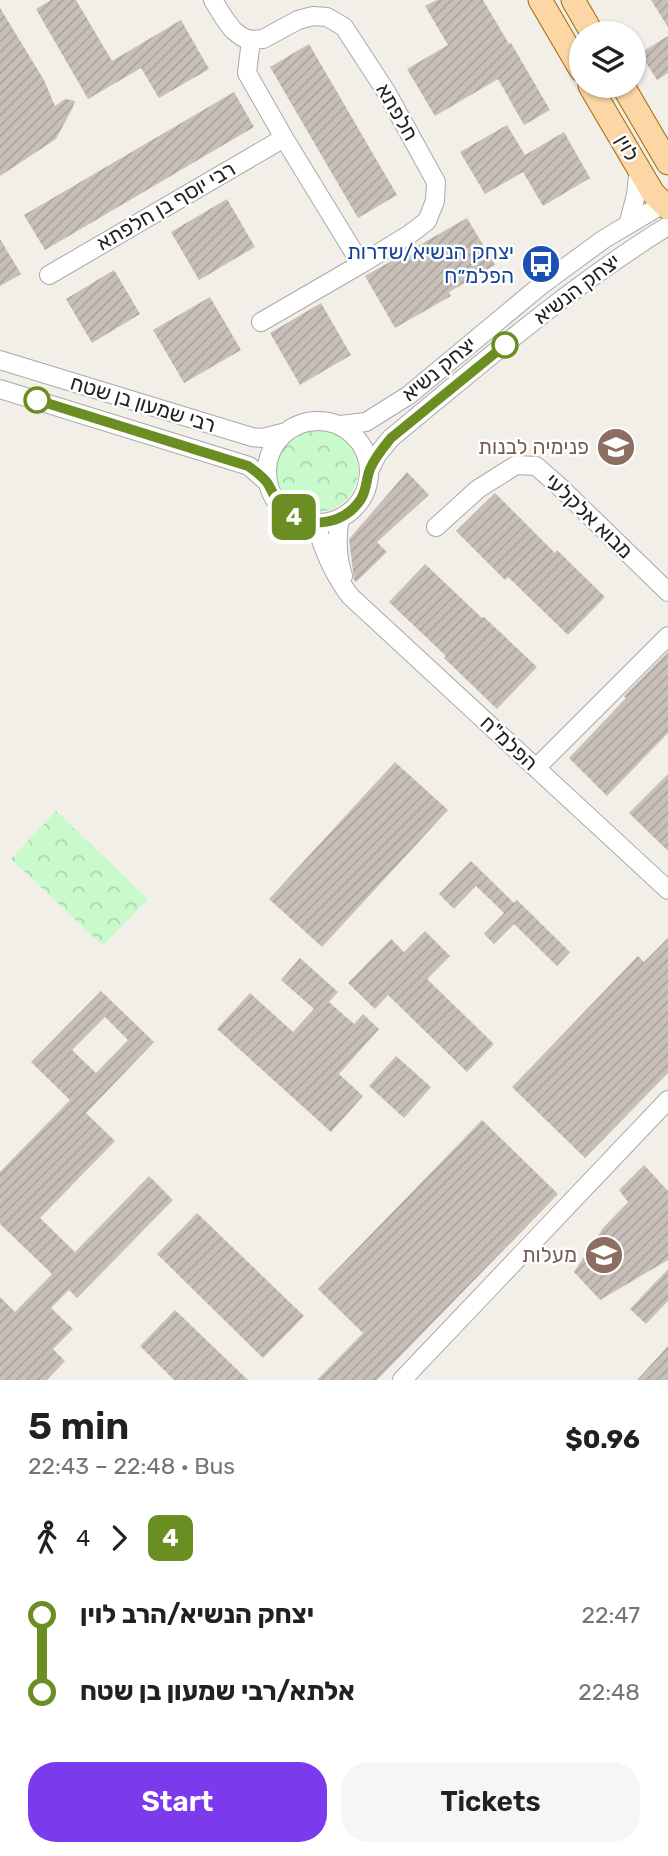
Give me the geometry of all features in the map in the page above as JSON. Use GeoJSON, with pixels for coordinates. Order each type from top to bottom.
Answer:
{"type":"FeatureCollection","features":[{"type":"Feature","properties":{"kind":"main road"},"geometry":{"type":"LineString","coordinates":[[540,0],[569,50]]}},
{"type":"Feature","properties":{"kind":"main road"},"geometry":{"type":"LineString","coordinates":[[572,0],[585,21]]}},
{"type":"Feature","properties":{"kind":"main road","name":"לוין"},"geometry":{"type":"LineString","coordinates":[[597,98],[653,193],[667,210]]}},
{"type":"Feature","properties":{"kind":"main road"},"geometry":{"type":"LineString","coordinates":[[630,98],[667,159]]}},
{"type":"Feature","properties":{"kind":"street"},"geometry":{"type":"LineString","coordinates":[[213,0],[233,30],[251,40],[247,73],[361,264],[261,322]]}},
{"type":"Feature","properties":{"kind":"street","name":"חלפתא"},"geometry":{"type":"LineString","coordinates":[[251,40],[263,39],[298,20],[313,16],[327,17],[344,27],[387,93],[436,182],[435,201],[427,221],[361,264]]}},
{"type":"Feature","properties":{"kind":"street","name":"רבי יוסף בן חלפתא"},"geometry":{"type":"LineString","coordinates":[[49,275],[284,138]]}},
{"type":"Feature","properties":{"kind":"street"},"geometry":{"type":"LineString","coordinates":[[628,225],[636,195],[639,168]]}},
{"type":"Feature","properties":{"kind":"street","name":"יצחק נשיא"},"geometry":{"type":"LineString","coordinates":[[340,425],[366,422],[409,395],[540,286],[604,239],[628,225],[667,210]]}},
{"type":"Feature","properties":{"kind":"street","name":"יצחק הנשיא"},"geometry":{"type":"LineString","coordinates":[[369,471],[377,455],[391,438],[574,289],[627,251],[667,210]]}},
{"type":"Feature","properties":{"kind":"street","name":"רבי שמעון בן שטח"},"geometry":{"type":"LineString","coordinates":[[0,360],[252,437],[264,438],[286,432]]}},
{"type":"Feature","properties":{"kind":"street"},"geometry":{"type":"LineString","coordinates":[[0,389],[248,466],[268,483]]}},
{"type":"Feature","properties":{"kind":"street"},"geometry":{"type":"LineString","coordinates":[[312,421],[340,425],[354,435],[366,454],[369,471],[361,499],[349,512],[340,518],[316,523],[286,512],[276,501],[268,483],[267,472],[275,444],[286,432],[312,421]]}},
{"type":"Feature","properties":{"kind":"street","name":"מבוא אלקלעי"},"geometry":{"type":"LineString","coordinates":[[436,527],[478,489],[516,465],[536,466],[668,592]]}},
{"type":"Feature","properties":{"kind":"street"},"geometry":{"type":"LineString","coordinates":[[340,518],[337,545],[340,566],[350,596]]}},
{"type":"Feature","properties":{"kind":"street","name":"הפלמ\"ח"},"geometry":{"type":"LineString","coordinates":[[316,523],[330,566],[350,596],[668,890]]}},
{"type":"Feature","properties":{"kind":"street"},"geometry":{"type":"LineString","coordinates":[[536,768],[668,636]]}},
{"type":"Feature","properties":{"kind":"street"},"geometry":{"type":"LineString","coordinates":[[402,1380],[668,1100]]}},
{"type":"Feature","properties":{"kind":"green space"},"geometry":{"type":"Polygon","coordinates":[[[317,430],[333,433],[346,442],[355,455],[358,471],[355,487],[346,500],[333,509],[317,512],[301,509],[288,500],[279,487],[276,471],[279,455],[288,442],[301,433],[317,430]]]}},
{"type":"Feature","properties":{"kind":"green space"},"geometry":{"type":"Polygon","coordinates":[[[56,811],[148,899],[103,946],[11,859],[56,811]]]}},
{"type":"Feature","properties":{"kind":"building"},"geometry":{"type":"Polygon","coordinates":[[[51,0],[76,0],[112,61],[181,20],[209,69],[159,98],[141,68],[88,99],[36,9],[51,0]]]}},
{"type":"Feature","properties":{"kind":"building"},"geometry":{"type":"Polygon","coordinates":[[[437,0],[483,0],[550,110],[524,125],[498,79],[435,116],[407,69],[448,45],[425,6],[437,0]]]}},
{"type":"Feature","properties":{"kind":"building"},"geometry":{"type":"Polygon","coordinates":[[[651,0],[668,0],[668,27],[651,0]]]}},
{"type":"Feature","properties":{"kind":"building"},"geometry":{"type":"Polygon","coordinates":[[[0,8],[44,80],[55,106],[65,99],[75,101],[56,139],[0,176],[0,8]]]}},
{"type":"Feature","properties":{"kind":"building"},"geometry":{"type":"Polygon","coordinates":[[[668,36],[668,73],[657,80],[646,63],[646,49],[668,36]]]}},
{"type":"Feature","properties":{"kind":"building"},"geometry":{"type":"Polygon","coordinates":[[[309,44],[397,195],[358,218],[270,67],[309,44]]]}},
{"type":"Feature","properties":{"kind":"building"},"geometry":{"type":"Polygon","coordinates":[[[234,92],[254,127],[45,250],[24,215],[234,92]]]}},
{"type":"Feature","properties":{"kind":"building"},"geometry":{"type":"Polygon","coordinates":[[[507,125],[525,155],[564,132],[590,178],[543,206],[523,172],[485,194],[460,152],[507,125]]]}},
{"type":"Feature","properties":{"kind":"building"},"geometry":{"type":"Polygon","coordinates":[[[227,199],[255,247],[199,280],[171,232],[227,199]]]}},
{"type":"Feature","properties":{"kind":"building"},"geometry":{"type":"Polygon","coordinates":[[[467,218],[495,265],[449,292],[451,296],[395,328],[365,276],[467,218]]]}},
{"type":"Feature","properties":{"kind":"building"},"geometry":{"type":"Polygon","coordinates":[[[0,239],[21,274],[0,286],[0,239]]]}},
{"type":"Feature","properties":{"kind":"building"},"geometry":{"type":"Polygon","coordinates":[[[114,270],[140,314],[92,343],[66,299],[114,270]]]}},
{"type":"Feature","properties":{"kind":"building"},"geometry":{"type":"Polygon","coordinates":[[[210,297],[241,350],[184,383],[153,330],[210,297]]]}},
{"type":"Feature","properties":{"kind":"building"},"geometry":{"type":"Polygon","coordinates":[[[321,303],[351,355],[300,385],[270,333],[321,303]]]}},
{"type":"Feature","properties":{"kind":"building"},"geometry":{"type":"Polygon","coordinates":[[[407,472],[429,495],[377,542],[387,552],[356,582],[349,539],[407,472]]]}},
{"type":"Feature","properties":{"kind":"building"},"geometry":{"type":"Polygon","coordinates":[[[495,493],[555,553],[557,550],[605,597],[568,635],[508,577],[505,580],[456,531],[495,493]]]}},
{"type":"Feature","properties":{"kind":"building"},"geometry":{"type":"Polygon","coordinates":[[[425,564],[537,667],[497,709],[389,602],[425,564]]]}},
{"type":"Feature","properties":{"kind":"building"},"geometry":{"type":"Polygon","coordinates":[[[668,652],[668,733],[607,796],[569,758],[626,698],[624,696],[668,652]]]}},
{"type":"Feature","properties":{"kind":"building"},"geometry":{"type":"Polygon","coordinates":[[[395,762],[448,810],[322,947],[269,899],[395,762]]]}},
{"type":"Feature","properties":{"kind":"building"},"geometry":{"type":"Polygon","coordinates":[[[668,774],[668,851],[629,813],[668,774]]]}},
{"type":"Feature","properties":{"kind":"building"},"geometry":{"type":"Polygon","coordinates":[[[471,861],[514,903],[517,900],[570,952],[557,966],[514,924],[494,944],[484,934],[504,913],[476,886],[454,909],[439,894],[471,861]]]}},
{"type":"Feature","properties":{"kind":"building"},"geometry":{"type":"Polygon","coordinates":[[[425,931],[450,956],[427,979],[494,1044],[467,1072],[388,995],[375,1009],[348,983],[391,939],[404,952],[425,931]]]}},
{"type":"Feature","properties":{"kind":"building"},"geometry":{"type":"Polygon","coordinates":[[[668,938],[668,1073],[585,1158],[512,1087],[638,956],[644,962],[668,938]]]}},
{"type":"Feature","properties":{"kind":"building"},"geometry":{"type":"Polygon","coordinates":[[[300,958],[338,992],[329,1002],[354,1024],[363,1014],[379,1029],[339,1074],[363,1096],[331,1132],[217,1029],[250,993],[293,1032],[314,1009],[281,980],[300,958]]]}},
{"type":"Feature","properties":{"kind":"building"},"geometry":{"type":"Polygon","coordinates":[[[101,991],[154,1042],[86,1113],[115,1141],[40,1218],[75,1252],[149,1176],[173,1200],[77,1298],[69,1290],[51,1308],[73,1329],[53,1349],[65,1361],[47,1380],[0,1380],[0,1297],[15,1312],[52,1274],[0,1224],[0,1172],[70,1100],[31,1062],[101,991]],[[105,1017],[72,1050],[96,1073],[128,1040],[105,1017]]]}},
{"type":"Feature","properties":{"kind":"building"},"geometry":{"type":"Polygon","coordinates":[[[396,1056],[431,1087],[404,1118],[369,1086],[396,1056]]]}},
{"type":"Feature","properties":{"kind":"building"},"geometry":{"type":"Polygon","coordinates":[[[482,1120],[558,1194],[377,1380],[317,1380],[363,1333],[318,1289],[482,1120]]]}},
{"type":"Feature","properties":{"kind":"building"},"geometry":{"type":"Polygon","coordinates":[[[644,1165],[668,1191],[668,1260],[600,1300],[574,1272],[603,1228],[628,1202],[619,1190],[644,1165]]]}},
{"type":"Feature","properties":{"kind":"building"},"geometry":{"type":"Polygon","coordinates":[[[197,1213],[304,1316],[263,1358],[157,1254],[197,1213]]]}},
{"type":"Feature","properties":{"kind":"building"},"geometry":{"type":"Polygon","coordinates":[[[668,1269],[668,1301],[646,1324],[630,1309],[668,1269]]]}},
{"type":"Feature","properties":{"kind":"building"},"geometry":{"type":"Polygon","coordinates":[[[175,1310],[248,1380],[174,1380],[140,1346],[175,1310]]]}},
{"type":"Feature","properties":{"kind":"building"},"geometry":{"type":"Polygon","coordinates":[[[668,1346],[668,1380],[637,1380],[668,1346]]]}},
{"type":"Feature","properties":{"kind":"bus line","name":"4"},"geometry":{"type":"LineString","coordinates":[[37,400],[248,466],[268,483],[276,501],[286,512],[306,522],[316,523],[332,521],[349,512],[364,494],[369,471],[377,455],[391,438],[505,345]]}},
{"type":"Feature","properties":{"kind":"place","name":"יצחק הנשיא/שדרות הפלמ״ח"},"geometry":{"type":"Point","coordinates":[541,264]}},
{"type":"Feature","properties":{"kind":"place","name":"פנימיה לבנות"},"geometry":{"type":"Point","coordinates":[616,447]}},
{"type":"Feature","properties":{"kind":"place","name":"מעלות"},"geometry":{"type":"Point","coordinates":[604,1255]}}]}
